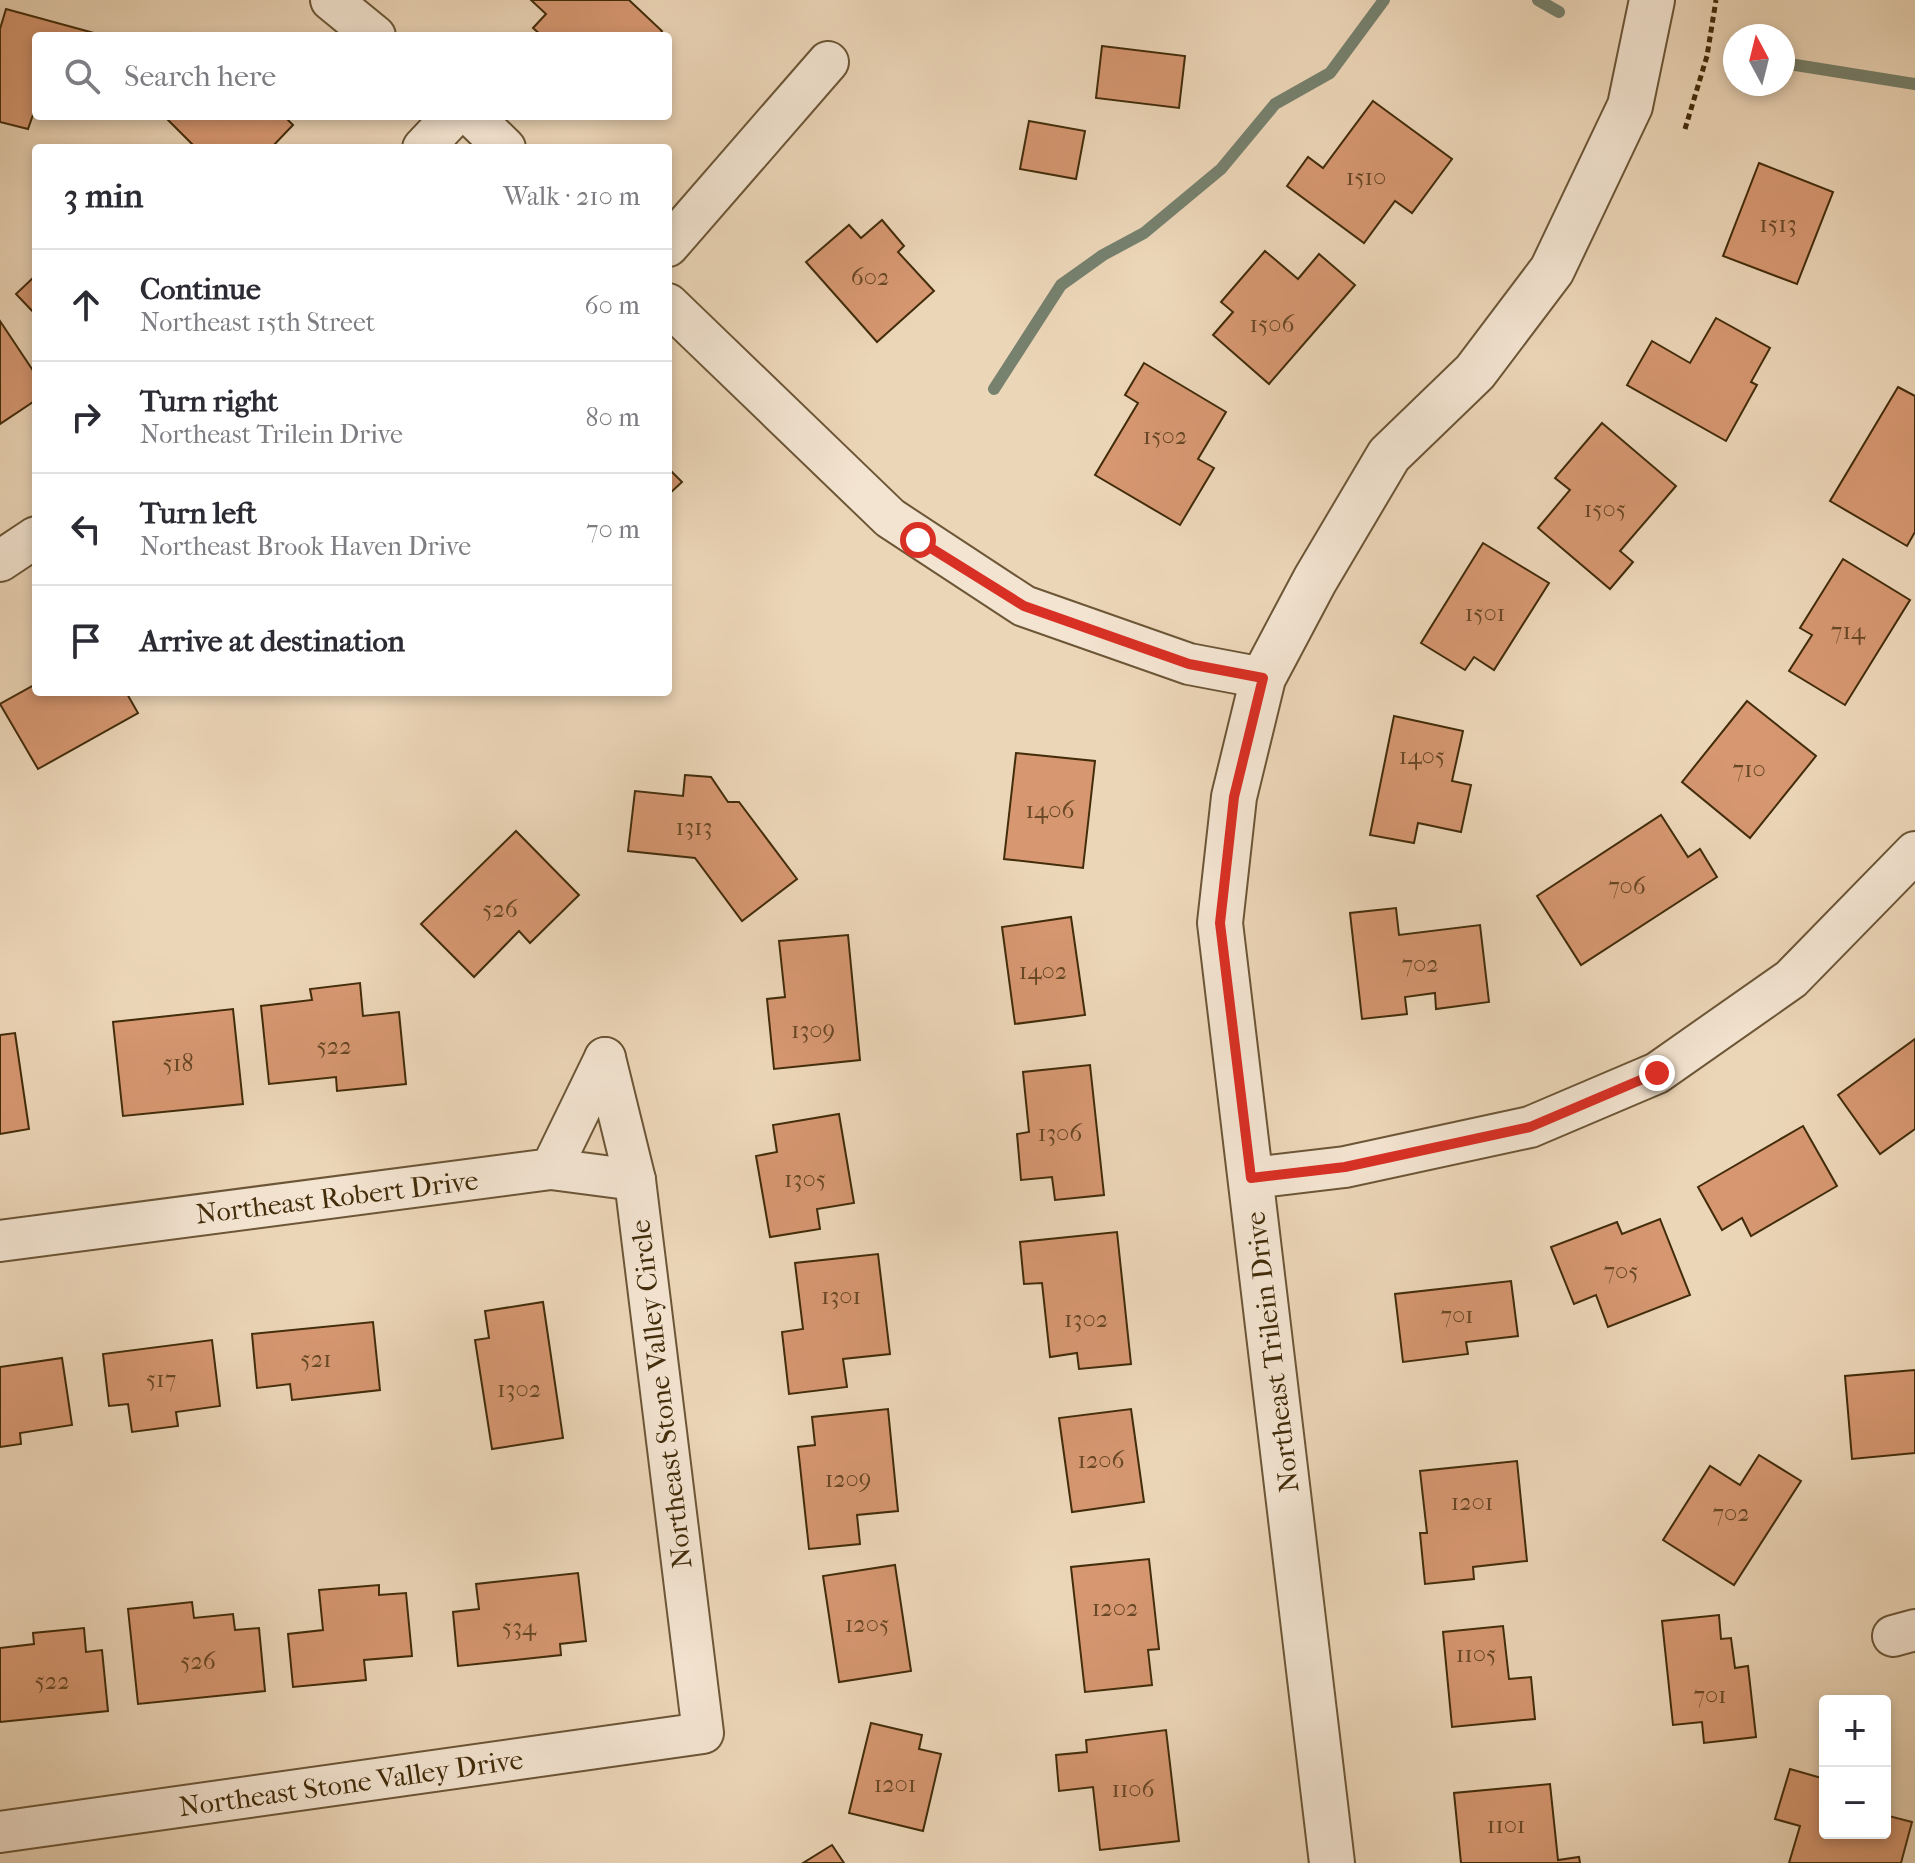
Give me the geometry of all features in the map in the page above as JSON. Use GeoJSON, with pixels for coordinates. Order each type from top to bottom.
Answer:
{"type":"FeatureCollection","features":[{"type":"Feature","properties":{"kind":"street"},"geometry":{"type":"LineString","coordinates":[[331,0],[370,32]]}},
{"type":"Feature","properties":{"kind":"street","name":"Northeast Trilein Drive"},"geometry":{"type":"LineString","coordinates":[[1332,1863],[1220,923],[1234,797],[1263,678],[1315,580],[1389,455],[1475,372],[1552,270],[1630,106],[1652,0]]}},
{"type":"Feature","properties":{"kind":"street"},"geometry":{"type":"LineString","coordinates":[[672,241],[828,62]]}},
{"type":"Feature","properties":{"kind":"street"},"geometry":{"type":"LineString","coordinates":[[427,144],[449,120]]}},
{"type":"Feature","properties":{"kind":"street"},"geometry":{"type":"LineString","coordinates":[[476,120],[501,144]]}},
{"type":"Feature","properties":{"kind":"street"},"geometry":{"type":"LineString","coordinates":[[672,308],[890,518],[931,548],[1024,606],[1189,664],[1263,678]]}},
{"type":"Feature","properties":{"kind":"street"},"geometry":{"type":"LineString","coordinates":[[0,561],[32,540]]}},
{"type":"Feature","properties":{"kind":"street"},"geometry":{"type":"LineString","coordinates":[[1251,1178],[1345,1167],[1530,1127],[1657,1073],[1791,979],[1915,852]]}},
{"type":"Feature","properties":{"kind":"street","name":"Northeast Stone Valley Circle"},"geometry":{"type":"LineString","coordinates":[[551,1169],[605,1058],[635,1180],[703,1733]]}},
{"type":"Feature","properties":{"kind":"street","name":"Northeast Robert Drive"},"geometry":{"type":"LineString","coordinates":[[0,1241],[551,1169],[635,1180]]}},
{"type":"Feature","properties":{"kind":"street","name":"Northeast Stone Valley Drive"},"geometry":{"type":"LineString","coordinates":[[0,1832],[703,1733]]}},
{"type":"Feature","properties":{"kind":"path"},"geometry":{"type":"LineString","coordinates":[[1685,129],[1707,56],[1716,0]]}},
{"type":"Feature","properties":{"kind":"building"},"geometry":{"type":"Polygon","coordinates":[[[531,0],[629,0],[662,31],[538,32],[533,28],[546,14],[531,0]]]}},
{"type":"Feature","properties":{"kind":"building"},"geometry":{"type":"Polygon","coordinates":[[[6,9],[90,32],[32,32],[32,118],[28,129],[0,122],[0,29],[6,9]]]}},
{"type":"Feature","properties":{"kind":"building"},"geometry":{"type":"Polygon","coordinates":[[[1102,46],[1185,56],[1179,108],[1096,98],[1102,46]]]}},
{"type":"Feature","properties":{"kind":"building"},"geometry":{"type":"Polygon","coordinates":[[[1373,101],[1452,159],[1412,213],[1395,201],[1364,243],[1287,186],[1308,157],[1323,168],[1373,101]]]}},
{"type":"Feature","properties":{"kind":"building"},"geometry":{"type":"Polygon","coordinates":[[[168,120],[288,120],[293,125],[275,144],[192,144],[168,120]]]}},
{"type":"Feature","properties":{"kind":"building"},"geometry":{"type":"Polygon","coordinates":[[[1029,121],[1085,131],[1076,179],[1020,169],[1029,121]]]}},
{"type":"Feature","properties":{"kind":"building"},"geometry":{"type":"Polygon","coordinates":[[[1759,163],[1833,192],[1797,284],[1723,256],[1759,163]]]}},
{"type":"Feature","properties":{"kind":"building"},"geometry":{"type":"Polygon","coordinates":[[[882,220],[904,246],[898,252],[934,291],[877,342],[806,262],[849,225],[861,238],[882,220]]]}},
{"type":"Feature","properties":{"kind":"building"},"geometry":{"type":"Polygon","coordinates":[[[1265,251],[1298,279],[1319,254],[1355,285],[1269,384],[1213,335],[1233,312],[1221,302],[1265,251]]]}},
{"type":"Feature","properties":{"kind":"building"},"geometry":{"type":"Polygon","coordinates":[[[32,279],[32,311],[16,294],[32,279]]]}},
{"type":"Feature","properties":{"kind":"building"},"geometry":{"type":"Polygon","coordinates":[[[1716,318],[1770,348],[1751,382],[1757,385],[1726,441],[1627,385],[1652,341],[1690,363],[1716,318]]]}},
{"type":"Feature","properties":{"kind":"building"},"geometry":{"type":"Polygon","coordinates":[[[0,321],[32,369],[32,403],[0,424],[0,321]]]}},
{"type":"Feature","properties":{"kind":"building"},"geometry":{"type":"Polygon","coordinates":[[[1144,363],[1226,412],[1198,459],[1214,468],[1180,525],[1095,475],[1138,403],[1125,395],[1144,363]]]}},
{"type":"Feature","properties":{"kind":"building"},"geometry":{"type":"Polygon","coordinates":[[[1898,387],[1915,396],[1915,532],[1907,546],[1830,501],[1898,387]]]}},
{"type":"Feature","properties":{"kind":"building"},"geometry":{"type":"Polygon","coordinates":[[[1602,423],[1676,486],[1620,551],[1633,562],[1610,589],[1538,528],[1570,490],[1555,478],[1602,423]]]}},
{"type":"Feature","properties":{"kind":"building"},"geometry":{"type":"Polygon","coordinates":[[[672,472],[682,482],[672,491],[672,472]]]}},
{"type":"Feature","properties":{"kind":"building"},"geometry":{"type":"Polygon","coordinates":[[[1483,543],[1549,583],[1494,670],[1474,657],[1465,670],[1421,643],[1483,543]]]}},
{"type":"Feature","properties":{"kind":"building"},"geometry":{"type":"Polygon","coordinates":[[[1843,559],[1910,600],[1845,705],[1789,671],[1812,635],[1800,628],[1843,559]]]}},
{"type":"Feature","properties":{"kind":"building"},"geometry":{"type":"Polygon","coordinates":[[[32,686],[32,696],[128,696],[138,713],[38,769],[0,704],[32,686]]]}},
{"type":"Feature","properties":{"kind":"building"},"geometry":{"type":"Polygon","coordinates":[[[1747,701],[1816,756],[1750,838],[1682,782],[1747,701]]]}},
{"type":"Feature","properties":{"kind":"building"},"geometry":{"type":"Polygon","coordinates":[[[1394,716],[1463,731],[1452,781],[1471,785],[1461,832],[1418,823],[1414,843],[1370,835],[1394,716]]]}},
{"type":"Feature","properties":{"kind":"building"},"geometry":{"type":"Polygon","coordinates":[[[1016,753],[1095,761],[1083,868],[1004,859],[1016,753]]]}},
{"type":"Feature","properties":{"kind":"building"},"geometry":{"type":"Polygon","coordinates":[[[685,775],[711,777],[728,802],[739,802],[797,879],[742,921],[695,858],[628,851],[635,791],[683,796],[685,775]]]}},
{"type":"Feature","properties":{"kind":"building"},"geometry":{"type":"Polygon","coordinates":[[[1661,815],[1688,857],[1700,849],[1717,877],[1581,965],[1537,896],[1661,815]]]}},
{"type":"Feature","properties":{"kind":"building"},"geometry":{"type":"Polygon","coordinates":[[[516,831],[579,895],[530,943],[519,931],[474,977],[421,924],[516,831]]]}},
{"type":"Feature","properties":{"kind":"building"},"geometry":{"type":"Polygon","coordinates":[[[1396,908],[1399,935],[1480,925],[1489,1002],[1436,1009],[1435,993],[1405,997],[1407,1014],[1362,1019],[1350,913],[1396,908]]]}},
{"type":"Feature","properties":{"kind":"building"},"geometry":{"type":"Polygon","coordinates":[[[1071,917],[1085,1015],[1015,1024],[1002,927],[1071,917]]]}},
{"type":"Feature","properties":{"kind":"building"},"geometry":{"type":"Polygon","coordinates":[[[848,935],[860,1060],[774,1069],[767,999],[785,997],[779,941],[848,935]]]}},
{"type":"Feature","properties":{"kind":"building"},"geometry":{"type":"Polygon","coordinates":[[[360,983],[363,1016],[399,1012],[406,1084],[337,1091],[336,1077],[269,1084],[261,1006],[312,1000],[310,989],[360,983]]]}},
{"type":"Feature","properties":{"kind":"building"},"geometry":{"type":"Polygon","coordinates":[[[233,1009],[243,1104],[123,1116],[113,1022],[233,1009]]]}},
{"type":"Feature","properties":{"kind":"building"},"geometry":{"type":"Polygon","coordinates":[[[15,1033],[29,1129],[0,1134],[0,1035],[15,1033]]]}},
{"type":"Feature","properties":{"kind":"building"},"geometry":{"type":"Polygon","coordinates":[[[1915,1039],[1915,1129],[1880,1154],[1838,1095],[1915,1039]]]}},
{"type":"Feature","properties":{"kind":"building"},"geometry":{"type":"Polygon","coordinates":[[[1090,1065],[1104,1195],[1055,1200],[1052,1177],[1021,1180],[1017,1134],[1029,1132],[1023,1072],[1090,1065]]]}},
{"type":"Feature","properties":{"kind":"building"},"geometry":{"type":"Polygon","coordinates":[[[839,1114],[854,1203],[817,1209],[820,1229],[770,1237],[756,1156],[777,1152],[773,1125],[839,1114]]]}},
{"type":"Feature","properties":{"kind":"building"},"geometry":{"type":"Polygon","coordinates":[[[1803,1126],[1837,1186],[1751,1236],[1742,1218],[1722,1230],[1698,1187],[1803,1126]]]}},
{"type":"Feature","properties":{"kind":"building"},"geometry":{"type":"Polygon","coordinates":[[[1660,1219],[1690,1295],[1608,1327],[1596,1295],[1574,1304],[1551,1247],[1617,1222],[1622,1234],[1660,1219]]]}},
{"type":"Feature","properties":{"kind":"building"},"geometry":{"type":"Polygon","coordinates":[[[1117,1232],[1131,1364],[1079,1369],[1077,1353],[1050,1357],[1042,1283],[1024,1284],[1020,1242],[1117,1232]]]}},
{"type":"Feature","properties":{"kind":"building"},"geometry":{"type":"Polygon","coordinates":[[[878,1254],[890,1354],[843,1359],[847,1387],[789,1394],[782,1332],[803,1329],[795,1263],[878,1254]]]}},
{"type":"Feature","properties":{"kind":"building"},"geometry":{"type":"Polygon","coordinates":[[[1511,1281],[1518,1336],[1466,1342],[1468,1354],[1403,1362],[1395,1294],[1511,1281]]]}},
{"type":"Feature","properties":{"kind":"building"},"geometry":{"type":"Polygon","coordinates":[[[543,1302],[563,1438],[492,1449],[475,1340],[489,1338],[485,1311],[543,1302]]]}},
{"type":"Feature","properties":{"kind":"building"},"geometry":{"type":"Polygon","coordinates":[[[373,1322],[380,1390],[292,1400],[290,1384],[257,1388],[252,1334],[373,1322]]]}},
{"type":"Feature","properties":{"kind":"building"},"geometry":{"type":"Polygon","coordinates":[[[212,1340],[220,1406],[176,1412],[178,1426],[132,1432],[128,1404],[109,1406],[103,1354],[212,1340]]]}},
{"type":"Feature","properties":{"kind":"building"},"geometry":{"type":"Polygon","coordinates":[[[62,1358],[72,1425],[20,1433],[21,1444],[0,1447],[0,1367],[62,1358]]]}},
{"type":"Feature","properties":{"kind":"building"},"geometry":{"type":"Polygon","coordinates":[[[1915,1370],[1915,1453],[1852,1459],[1845,1376],[1915,1370]]]}},
{"type":"Feature","properties":{"kind":"building"},"geometry":{"type":"Polygon","coordinates":[[[888,1409],[898,1511],[857,1515],[860,1544],[809,1549],[798,1447],[815,1445],[812,1417],[888,1409]]]}},
{"type":"Feature","properties":{"kind":"building"},"geometry":{"type":"Polygon","coordinates":[[[1131,1409],[1144,1502],[1072,1512],[1059,1418],[1131,1409]]]}},
{"type":"Feature","properties":{"kind":"building"},"geometry":{"type":"Polygon","coordinates":[[[1759,1455],[1801,1481],[1734,1585],[1663,1540],[1710,1466],[1740,1485],[1759,1455]]]}},
{"type":"Feature","properties":{"kind":"building"},"geometry":{"type":"Polygon","coordinates":[[[1517,1461],[1527,1561],[1473,1567],[1474,1579],[1425,1584],[1420,1533],[1427,1533],[1420,1471],[1517,1461]]]}},
{"type":"Feature","properties":{"kind":"building"},"geometry":{"type":"Polygon","coordinates":[[[1149,1559],[1159,1649],[1148,1650],[1152,1685],[1085,1692],[1071,1567],[1149,1559]]]}},
{"type":"Feature","properties":{"kind":"building"},"geometry":{"type":"Polygon","coordinates":[[[895,1565],[911,1671],[839,1682],[823,1576],[895,1565]]]}},
{"type":"Feature","properties":{"kind":"building"},"geometry":{"type":"Polygon","coordinates":[[[578,1573],[586,1641],[560,1644],[561,1655],[458,1666],[453,1612],[479,1609],[476,1584],[578,1573]]]}},
{"type":"Feature","properties":{"kind":"building"},"geometry":{"type":"Polygon","coordinates":[[[379,1585],[379,1595],[406,1593],[412,1656],[364,1660],[366,1680],[293,1687],[288,1634],[323,1630],[319,1590],[379,1585]]]}},
{"type":"Feature","properties":{"kind":"building"},"geometry":{"type":"Polygon","coordinates":[[[192,1602],[194,1618],[233,1614],[235,1630],[259,1628],[265,1691],[138,1704],[128,1609],[192,1602]]]}},
{"type":"Feature","properties":{"kind":"building"},"geometry":{"type":"Polygon","coordinates":[[[1719,1615],[1721,1639],[1731,1638],[1735,1668],[1748,1666],[1756,1737],[1704,1743],[1702,1722],[1673,1725],[1662,1621],[1719,1615]]]}},
{"type":"Feature","properties":{"kind":"building"},"geometry":{"type":"Polygon","coordinates":[[[1503,1626],[1509,1679],[1531,1677],[1535,1719],[1452,1727],[1443,1632],[1503,1626]]]}},
{"type":"Feature","properties":{"kind":"building"},"geometry":{"type":"Polygon","coordinates":[[[84,1628],[86,1652],[102,1650],[108,1711],[0,1722],[0,1648],[34,1644],[33,1633],[84,1628]]]}},
{"type":"Feature","properties":{"kind":"building"},"geometry":{"type":"Polygon","coordinates":[[[871,1723],[922,1735],[919,1749],[941,1754],[923,1831],[849,1813],[871,1723]]]}},
{"type":"Feature","properties":{"kind":"building"},"geometry":{"type":"Polygon","coordinates":[[[1166,1730],[1179,1841],[1100,1850],[1093,1787],[1059,1791],[1056,1755],[1087,1752],[1086,1740],[1166,1730]]]}},
{"type":"Feature","properties":{"kind":"building"},"geometry":{"type":"Polygon","coordinates":[[[1790,1769],[1819,1777],[1819,1839],[1891,1839],[1891,1817],[1912,1822],[1901,1863],[1789,1863],[1800,1826],[1775,1819],[1790,1769]]]}},
{"type":"Feature","properties":{"kind":"building"},"geometry":{"type":"Polygon","coordinates":[[[1550,1784],[1558,1860],[1579,1857],[1580,1863],[1461,1863],[1454,1793],[1550,1784]]]}},
{"type":"Feature","properties":{"kind":"building"},"geometry":{"type":"Polygon","coordinates":[[[832,1845],[844,1863],[803,1863],[832,1845]]]}},
{"type":"Feature","properties":{"kind":"waterway"},"geometry":{"type":"LineString","coordinates":[[994,389],[1061,285],[1103,255],[1144,233],[1221,169],[1275,104],[1330,73],[1384,0]]}},
{"type":"Feature","properties":{"kind":"waterway"},"geometry":{"type":"LineString","coordinates":[[1538,0],[1559,12]]}},
{"type":"Feature","properties":{"kind":"waterway"},"geometry":{"type":"LineString","coordinates":[[1795,65],[1915,84]]}},
{"type":"Feature","properties":{"kind":"route"},"geometry":{"type":"LineString","coordinates":[[918,540],[1024,606],[1189,664],[1263,678],[1234,797],[1220,923],[1251,1178],[1345,1167],[1530,1127],[1657,1073]]}}]}
